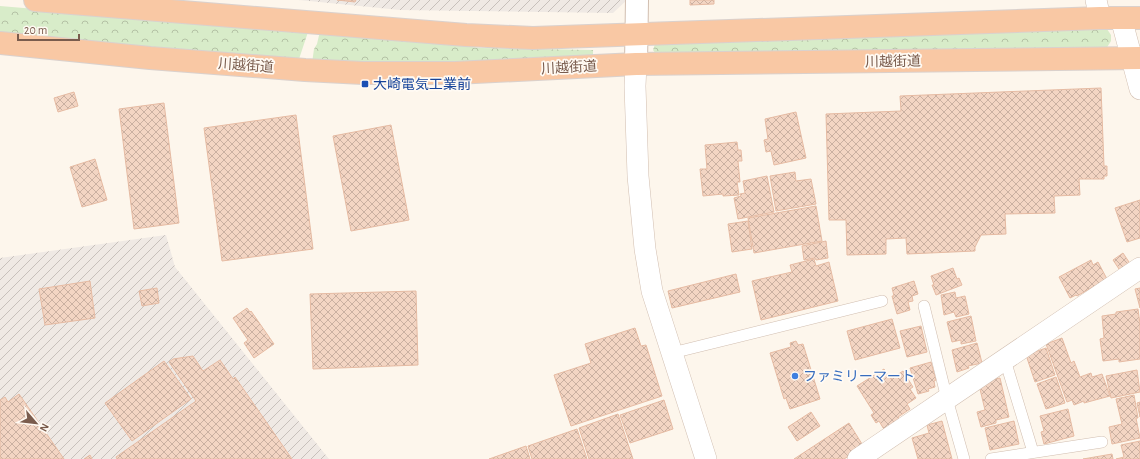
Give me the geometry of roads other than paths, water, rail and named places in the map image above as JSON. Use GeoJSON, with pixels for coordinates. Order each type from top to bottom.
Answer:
{"type":"FeatureCollection","features":[{"type":"Feature","properties":{"kind":"highway"},"geometry":{"type":"LineString","coordinates":[[35,0],[466,35],[533,38],[636,35],[1114,13]]}},
{"type":"Feature","properties":{"kind":"highway","name":"川越街道"},"geometry":{"type":"LineString","coordinates":[[0,43],[150,58],[363,73],[455,73],[636,64],[1136,58]]}},
{"type":"Feature","properties":{"kind":"street"},"geometry":{"type":"LineString","coordinates":[[637,0],[636,64],[634,86],[638,176],[645,249],[652,291],[706,459]]}},
{"type":"Feature","properties":{"kind":"street"},"geometry":{"type":"LineString","coordinates":[[1114,13],[1136,58],[1140,89]]}},
{"type":"Feature","properties":{"kind":"street"},"geometry":{"type":"LineString","coordinates":[[858,459],[1140,268]]}},
{"type":"Feature","properties":{"kind":"lane"},"geometry":{"type":"LineString","coordinates":[[672,353],[882,301]]}},
{"type":"Feature","properties":{"kind":"lane"},"geometry":{"type":"LineString","coordinates":[[924,306],[947,400],[964,459]]}},
{"type":"Feature","properties":{"kind":"lane"},"geometry":{"type":"LineString","coordinates":[[1005,360],[1033,452]]}},
{"type":"Feature","properties":{"kind":"lane"},"geometry":{"type":"LineString","coordinates":[[991,459],[1102,442]]}},
{"type":"Feature","properties":{"kind":"place","name":"大崎電気工業前"},"geometry":{"type":"Point","coordinates":[365,84]}},
{"type":"Feature","properties":{"kind":"place","name":"ファミリーマート"},"geometry":{"type":"Point","coordinates":[795,376]}}]}
